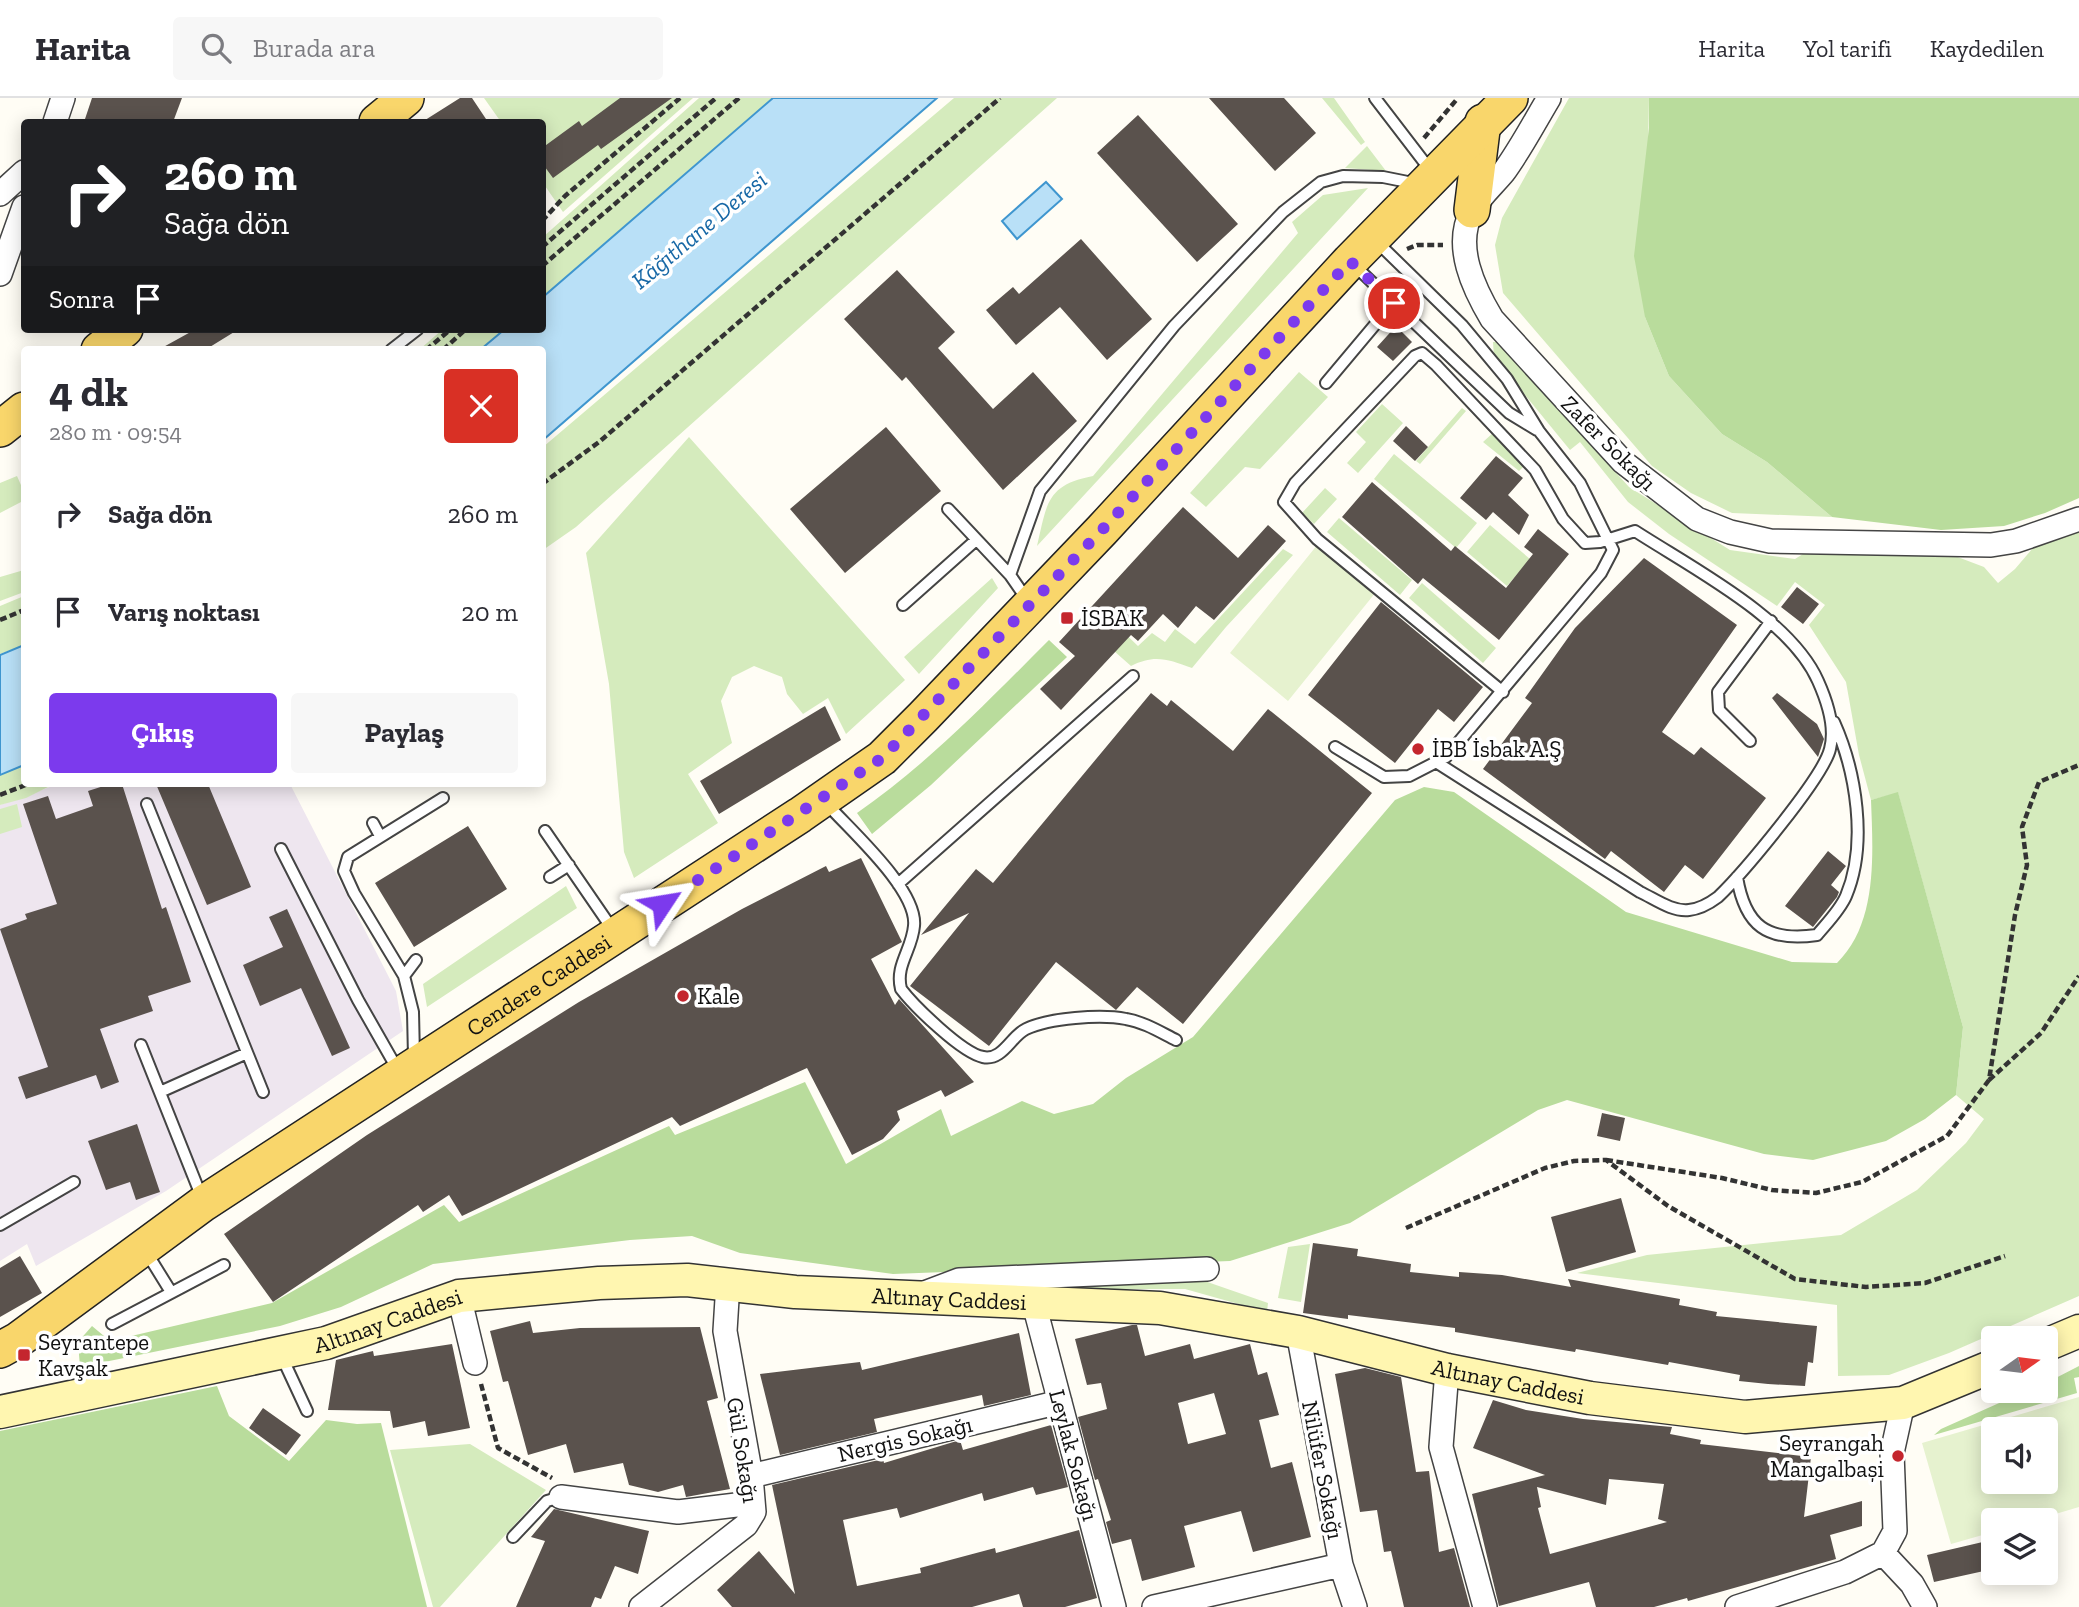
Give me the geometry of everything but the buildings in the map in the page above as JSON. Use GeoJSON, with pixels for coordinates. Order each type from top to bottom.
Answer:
{"type":"FeatureCollection","features":[{"type":"Feature","properties":{"kind":"main road"},"geometry":{"type":"LineString","coordinates":[[381,119],[406,98]]}},
{"type":"Feature","properties":{"kind":"main road","name":"Cendere Caddesi"},"geometry":{"type":"LineString","coordinates":[[0,1350],[18,1340],[204,1203],[882,758],[1376,250],[1429,180],[1485,114],[1510,98]]}},
{"type":"Feature","properties":{"kind":"main road"},"geometry":{"type":"LineString","coordinates":[[1472,210],[1485,114]]}},
{"type":"Feature","properties":{"kind":"main road"},"geometry":{"type":"LineString","coordinates":[[104,346],[120,333]]}},
{"type":"Feature","properties":{"kind":"main road"},"geometry":{"type":"LineString","coordinates":[[0,429],[21,412]]}},
{"type":"Feature","properties":{"kind":"street"},"geometry":{"type":"LineString","coordinates":[[56,119],[63,98]]}},
{"type":"Feature","properties":{"kind":"street"},"geometry":{"type":"LineString","coordinates":[[1472,210],[1505,171],[1549,98]]}},
{"type":"Feature","properties":{"kind":"street"},"geometry":{"type":"LineString","coordinates":[[0,194],[21,175]]}},
{"type":"Feature","properties":{"kind":"street","name":"Zafer Sokağı"},"geometry":{"type":"LineString","coordinates":[[1472,210],[1465,229],[1468,268],[1476,291],[1492,319],[1623,462],[1697,519],[1731,532],[1770,541],[1991,545],[2016,541],[2079,519]]}},
{"type":"Feature","properties":{"kind":"street"},"geometry":{"type":"LineString","coordinates":[[0,274],[21,215]]}},
{"type":"Feature","properties":{"kind":"street"},"geometry":{"type":"LineString","coordinates":[[909,1298],[959,1280],[1207,1269]]}},
{"type":"Feature","properties":{"kind":"street","name":"Altınay Caddesi"},"geometry":{"type":"LineString","coordinates":[[0,1412],[326,1343],[459,1296],[599,1283],[687,1280],[794,1292],[1160,1308],[1298,1332],[1447,1370],[1590,1398],[1745,1417],[1903,1403],[1981,1371]]}},
{"type":"Feature","properties":{"kind":"street","name":"Gül Sokağı"},"geometry":{"type":"LineString","coordinates":[[656,1603],[746,1525],[754,1512],[751,1476],[725,1331],[728,1283]]}},
{"type":"Feature","properties":{"kind":"street"},"geometry":{"type":"LineString","coordinates":[[459,1296],[475,1363]]}},
{"type":"Feature","properties":{"kind":"street","name":"Leylak Sokağı"},"geometry":{"type":"LineString","coordinates":[[1034,1304],[1114,1607]]}},
{"type":"Feature","properties":{"kind":"street"},"geometry":{"type":"LineString","coordinates":[[2058,1340],[2079,1331]]}},
{"type":"Feature","properties":{"kind":"street","name":"Nilüfer Sokağı"},"geometry":{"type":"LineString","coordinates":[[1298,1332],[1341,1565],[1355,1607]]}},
{"type":"Feature","properties":{"kind":"street"},"geometry":{"type":"LineString","coordinates":[[1447,1370],[1441,1447],[1485,1607]]}},
{"type":"Feature","properties":{"kind":"street","name":"Nergis Sokağı"},"geometry":{"type":"LineString","coordinates":[[751,1476],[1060,1402]]}},
{"type":"Feature","properties":{"kind":"street"},"geometry":{"type":"LineString","coordinates":[[1737,1607],[1846,1572],[1883,1553],[1895,1531],[1892,1453],[1903,1403]]}},
{"type":"Feature","properties":{"kind":"street"},"geometry":{"type":"LineString","coordinates":[[561,1497],[678,1512],[753,1503]]}},
{"type":"Feature","properties":{"kind":"street"},"geometry":{"type":"LineString","coordinates":[[1883,1553],[1912,1584],[1925,1607]]}},
{"type":"Feature","properties":{"kind":"street"},"geometry":{"type":"LineString","coordinates":[[1154,1607],[1341,1565]]}},
{"type":"Feature","properties":{"kind":"lane"},"geometry":{"type":"LineString","coordinates":[[1376,98],[1429,180]]}},
{"type":"Feature","properties":{"kind":"lane"},"geometry":{"type":"LineString","coordinates":[[1010,575],[1040,491],[1174,326],[1283,212],[1321,182],[1343,176],[1429,180]]}},
{"type":"Feature","properties":{"kind":"lane"},"geometry":{"type":"LineString","coordinates":[[1376,250],[1394,303],[1509,413],[1539,431]]}},
{"type":"Feature","properties":{"kind":"lane"},"geometry":{"type":"LineString","coordinates":[[1335,747],[1384,777],[1409,776],[1446,757],[1601,573],[1613,550],[1610,539],[1580,483],[1539,431],[1507,379],[1462,325],[1376,250]]}},
{"type":"Feature","properties":{"kind":"lane"},"geometry":{"type":"LineString","coordinates":[[1326,383],[1394,303]]}},
{"type":"Feature","properties":{"kind":"lane"},"geometry":{"type":"LineString","coordinates":[[396,346],[413,333]]}},
{"type":"Feature","properties":{"kind":"lane"},"geometry":{"type":"LineString","coordinates":[[1503,692],[1317,539],[1284,502],[1295,483],[1415,356],[1422,354],[1436,365],[1535,470],[1563,519],[1585,543],[1635,531],[1771,621],[1794,645],[1817,679],[1845,747],[1858,843],[1846,896],[1817,934],[1796,938],[1773,933],[1752,922],[1741,903],[1737,877]]}},
{"type":"Feature","properties":{"kind":"lane"},"geometry":{"type":"LineString","coordinates":[[948,509],[1010,575],[1020,593],[1032,605]]}},
{"type":"Feature","properties":{"kind":"lane"},"geometry":{"type":"LineString","coordinates":[[903,605],[976,540]]}},
{"type":"Feature","properties":{"kind":"lane"},"geometry":{"type":"LineString","coordinates":[[1750,741],[1719,710],[1717,692],[1771,621]]}},
{"type":"Feature","properties":{"kind":"lane"},"geometry":{"type":"LineString","coordinates":[[898,884],[1133,676]]}},
{"type":"Feature","properties":{"kind":"lane"},"geometry":{"type":"LineString","coordinates":[[1436,762],[1640,892],[1675,909],[1690,910],[1703,906],[1737,877],[1793,809],[1830,750],[1832,731],[1828,706]]}},
{"type":"Feature","properties":{"kind":"lane"},"geometry":{"type":"LineString","coordinates":[[407,1069],[413,1012],[404,976],[354,894],[344,871],[348,856],[443,798]]}},
{"type":"Feature","properties":{"kind":"lane"},"geometry":{"type":"LineString","coordinates":[[823,799],[898,884],[915,915],[914,930],[898,976],[901,989],[967,1049],[984,1058],[997,1055],[1023,1030],[1042,1023],[1094,1018],[1126,1019],[1176,1040]]}},
{"type":"Feature","properties":{"kind":"lane"},"geometry":{"type":"LineString","coordinates":[[147,804],[263,1092]]}},
{"type":"Feature","properties":{"kind":"lane"},"geometry":{"type":"LineString","coordinates":[[373,823],[380,836]]}},
{"type":"Feature","properties":{"kind":"lane"},"geometry":{"type":"LineString","coordinates":[[545,831],[616,934]]}},
{"type":"Feature","properties":{"kind":"lane"},"geometry":{"type":"LineString","coordinates":[[281,849],[358,1000],[407,1069]]}},
{"type":"Feature","properties":{"kind":"lane"},"geometry":{"type":"LineString","coordinates":[[550,877],[569,865]]}},
{"type":"Feature","properties":{"kind":"lane"},"geometry":{"type":"LineString","coordinates":[[404,976],[416,960]]}},
{"type":"Feature","properties":{"kind":"lane"},"geometry":{"type":"LineString","coordinates":[[141,1045],[204,1203]]}},
{"type":"Feature","properties":{"kind":"lane"},"geometry":{"type":"LineString","coordinates":[[160,1092],[247,1053]]}},
{"type":"Feature","properties":{"kind":"lane"},"geometry":{"type":"LineString","coordinates":[[0,1225],[74,1182]]}},
{"type":"Feature","properties":{"kind":"lane"},"geometry":{"type":"LineString","coordinates":[[144,1248],[171,1292]]}},
{"type":"Feature","properties":{"kind":"lane"},"geometry":{"type":"LineString","coordinates":[[112,1324],[224,1265]]}},
{"type":"Feature","properties":{"kind":"lane"},"geometry":{"type":"LineString","coordinates":[[280,1352],[307,1411]]}},
{"type":"Feature","properties":{"kind":"lane"},"geometry":{"type":"LineString","coordinates":[[513,1537],[547,1501],[561,1497]]}},
{"type":"Feature","properties":{"kind":"path"},"geometry":{"type":"LineString","coordinates":[[546,216],[565,195],[680,98]]}},
{"type":"Feature","properties":{"kind":"path"},"geometry":{"type":"LineString","coordinates":[[546,244],[716,98]]}},
{"type":"Feature","properties":{"kind":"path"},"geometry":{"type":"LineString","coordinates":[[546,263],[739,98]]}},
{"type":"Feature","properties":{"kind":"path"},"geometry":{"type":"LineString","coordinates":[[546,481],[599,442],[1000,98]]}},
{"type":"Feature","properties":{"kind":"path"},"geometry":{"type":"LineString","coordinates":[[1376,250],[1447,245]]}},
{"type":"Feature","properties":{"kind":"path"},"geometry":{"type":"LineString","coordinates":[[431,346],[446,333]]}},
{"type":"Feature","properties":{"kind":"path"},"geometry":{"type":"LineString","coordinates":[[447,346],[462,333]]}},
{"type":"Feature","properties":{"kind":"path"},"geometry":{"type":"LineString","coordinates":[[0,620],[21,611]]}},
{"type":"Feature","properties":{"kind":"path"},"geometry":{"type":"LineString","coordinates":[[1989,1080],[2015,915],[2027,864],[2022,827],[2039,782],[2079,765]]}},
{"type":"Feature","properties":{"kind":"path"},"geometry":{"type":"LineString","coordinates":[[0,795],[21,787]]}},
{"type":"Feature","properties":{"kind":"path"},"geometry":{"type":"LineString","coordinates":[[1406,1228],[1545,1168],[1574,1161],[1606,1160],[1722,1178],[1772,1190],[1816,1193],[1862,1182],[1947,1136],[1989,1080],[2041,1032],[2079,976]]}},
{"type":"Feature","properties":{"kind":"path"},"geometry":{"type":"LineString","coordinates":[[1606,1160],[1668,1206],[1795,1279],[1866,1287],[1925,1283],[2005,1256]]}},
{"type":"Feature","properties":{"kind":"path"},"geometry":{"type":"LineString","coordinates":[[475,1363],[498,1448],[556,1480],[561,1497]]}},
{"type":"Feature","properties":{"kind":"shaded area"},"geometry":{"type":"Polygon","coordinates":[[[50,787],[292,787],[396,991],[403,1031],[166,1191],[36,1266],[27,1244],[0,1261],[0,805],[50,787]]]}},
{"type":"Feature","properties":{"kind":"green space"},"geometry":{"type":"Polygon","coordinates":[[[484,98],[693,98],[563,212],[546,187],[546,119],[499,119],[484,98]]]}},
{"type":"Feature","properties":{"kind":"green space"},"geometry":{"type":"Polygon","coordinates":[[[699,98],[773,98],[546,294],[546,234],[699,98]]]}},
{"type":"Feature","properties":{"kind":"green space"},"geometry":{"type":"Polygon","coordinates":[[[954,98],[1057,98],[576,527],[546,548],[546,444],[954,98]]]}},
{"type":"Feature","properties":{"kind":"green space"},"geometry":{"type":"Polygon","coordinates":[[[1322,98],[1334,98],[1365,142],[1361,145],[1322,98]]]}},
{"type":"Feature","properties":{"kind":"green space"},"geometry":{"type":"Polygon","coordinates":[[[1569,98],[1649,98],[1645,317],[1669,376],[1722,434],[1767,462],[1832,517],[1732,513],[1691,493],[1652,466],[1503,293],[1495,245],[1502,218],[1569,98]]]}},
{"type":"Feature","properties":{"kind":"green space"},"geometry":{"type":"Polygon","coordinates":[[[1649,98],[2079,98],[2079,498],[2045,513],[2004,526],[1941,530],[1832,517],[1767,462],[1722,434],[1669,376],[1645,317],[1634,256],[1649,128],[1649,98]]]}},
{"type":"Feature","properties":{"kind":"green space"},"geometry":{"type":"Polygon","coordinates":[[[1367,146],[1386,171],[1345,168],[1367,146]]]}},
{"type":"Feature","properties":{"kind":"green space"},"geometry":{"type":"Polygon","coordinates":[[[1368,188],[1037,546],[1047,508],[1057,491],[1093,476],[1298,233],[1292,222],[1323,195],[1368,188]]]}},
{"type":"Feature","properties":{"kind":"green space"},"geometry":{"type":"Polygon","coordinates":[[[438,333],[500,333],[485,346],[424,346],[438,333]]]}},
{"type":"Feature","properties":{"kind":"green space"},"geometry":{"type":"Polygon","coordinates":[[[1493,342],[1498,342],[1629,487],[1730,550],[1795,559],[1803,554],[1955,556],[1984,567],[1998,583],[2015,569],[2038,542],[2079,528],[2079,1296],[2011,1326],[1981,1326],[1981,1339],[1889,1375],[1838,1376],[1837,1305],[1577,1273],[1647,1255],[1841,1235],[1917,1190],[1966,1143],[1984,1119],[1956,1095],[1963,1027],[1898,793],[1871,800],[1859,755],[1846,682],[1809,625],[1825,605],[1795,582],[1777,606],[1669,534],[1628,502],[1580,442],[1570,450],[1494,357],[1493,342]]]}},
{"type":"Feature","properties":{"kind":"green space"},"geometry":{"type":"Polygon","coordinates":[[[1299,372],[1328,397],[1260,469],[1245,467],[1206,507],[1190,493],[1299,372]]]}},
{"type":"Feature","properties":{"kind":"green space"},"geometry":{"type":"Polygon","coordinates":[[[1382,404],[1403,423],[1358,473],[1347,463],[1366,442],[1356,432],[1382,404]]]}},
{"type":"Feature","properties":{"kind":"green space"},"geometry":{"type":"Polygon","coordinates":[[[1462,408],[1466,411],[1420,464],[1416,461],[1462,408]]]}},
{"type":"Feature","properties":{"kind":"green space"},"geometry":{"type":"Polygon","coordinates":[[[1494,432],[1524,466],[1519,471],[1483,442],[1494,432]]]}},
{"type":"Feature","properties":{"kind":"green space"},"geometry":{"type":"Polygon","coordinates":[[[689,437],[905,680],[846,734],[828,698],[803,714],[787,694],[782,677],[754,666],[732,677],[721,701],[732,743],[688,774],[718,823],[634,878],[624,852],[609,684],[586,553],[689,437]]]}},
{"type":"Feature","properties":{"kind":"green space"},"geometry":{"type":"Polygon","coordinates":[[[1394,454],[1477,523],[1456,548],[1374,479],[1394,454]]]}},
{"type":"Feature","properties":{"kind":"green space"},"geometry":{"type":"Polygon","coordinates":[[[17,476],[21,485],[21,502],[0,513],[0,483],[17,476]]]}},
{"type":"Feature","properties":{"kind":"green space"},"geometry":{"type":"Polygon","coordinates":[[[1325,488],[1337,499],[1314,524],[1302,513],[1325,488]]]}},
{"type":"Feature","properties":{"kind":"green space"},"geometry":{"type":"Polygon","coordinates":[[[1339,518],[1412,580],[1400,595],[1327,532],[1339,518]]]}},
{"type":"Feature","properties":{"kind":"green space"},"geometry":{"type":"Polygon","coordinates":[[[1490,525],[1530,559],[1507,586],[1467,552],[1490,525]]]}},
{"type":"Feature","properties":{"kind":"green space"},"geometry":{"type":"Polygon","coordinates":[[[1318,544],[1376,592],[1288,701],[1230,653],[1318,544]]]}},
{"type":"Feature","properties":{"kind":"green space"},"geometry":{"type":"Polygon","coordinates":[[[1283,549],[1293,555],[1192,668],[1161,659],[1147,660],[1131,666],[1080,621],[1113,622],[1138,646],[1152,633],[1165,642],[1175,629],[1195,644],[1283,549]]]}},
{"type":"Feature","properties":{"kind":"green space"},"geometry":{"type":"Polygon","coordinates":[[[21,571],[21,593],[0,601],[0,577],[21,571]]]}},
{"type":"Feature","properties":{"kind":"green space"},"geometry":{"type":"Polygon","coordinates":[[[992,578],[998,588],[919,674],[904,657],[992,578]]]}},
{"type":"Feature","properties":{"kind":"green space"},"geometry":{"type":"Polygon","coordinates":[[[1422,583],[1496,648],[1483,663],[1409,598],[1422,583]]]}},
{"type":"Feature","properties":{"kind":"green space"},"geometry":{"type":"Polygon","coordinates":[[[21,597],[21,646],[0,654],[0,606],[21,597]]]}},
{"type":"Feature","properties":{"kind":"green space"},"geometry":{"type":"Polygon","coordinates":[[[1049,640],[1067,657],[931,785],[872,834],[857,813],[933,752],[1049,640]]]}},
{"type":"Feature","properties":{"kind":"green space"},"geometry":{"type":"Polygon","coordinates":[[[21,766],[21,787],[48,787],[26,798],[0,805],[0,775],[21,766]]]}},
{"type":"Feature","properties":{"kind":"green space"},"geometry":{"type":"Polygon","coordinates":[[[1424,787],[1454,792],[1626,912],[1792,962],[1837,963],[1850,947],[1866,908],[1872,865],[1871,800],[1898,792],[1963,1027],[1956,1095],[1925,1119],[1886,1141],[1813,1160],[1764,1154],[1567,1100],[1538,1110],[1350,1223],[1230,1261],[893,1274],[740,1253],[692,1236],[630,1240],[433,1264],[341,1307],[280,1326],[80,1367],[78,1342],[92,1326],[110,1341],[272,1303],[444,1205],[459,1222],[669,1126],[675,1135],[805,1082],[846,1164],[941,1109],[951,1136],[1022,1101],[1054,1114],[1093,1104],[1126,1078],[1193,1037],[1395,800],[1424,787]]]}},
{"type":"Feature","properties":{"kind":"green space"},"geometry":{"type":"Polygon","coordinates":[[[17,804],[22,827],[0,834],[0,809],[17,804]]]}},
{"type":"Feature","properties":{"kind":"green space"},"geometry":{"type":"Polygon","coordinates":[[[566,886],[577,908],[427,1007],[423,984],[566,886]]]}},
{"type":"Feature","properties":{"kind":"green space"},"geometry":{"type":"Polygon","coordinates":[[[1310,1244],[1301,1302],[1278,1298],[1288,1247],[1310,1244]]]}},
{"type":"Feature","properties":{"kind":"green space"},"geometry":{"type":"Polygon","coordinates":[[[1193,1277],[1268,1303],[1267,1312],[1185,1289],[992,1289],[1193,1277]]]}},
{"type":"Feature","properties":{"kind":"green space"},"geometry":{"type":"Polygon","coordinates":[[[2079,1366],[2079,1377],[2074,1378],[2077,1393],[2058,1399],[2058,1377],[2079,1366]]]}},
{"type":"Feature","properties":{"kind":"green space"},"geometry":{"type":"Polygon","coordinates":[[[217,1386],[229,1416],[289,1461],[326,1420],[357,1424],[381,1423],[427,1607],[0,1607],[0,1431],[217,1386]]]}},
{"type":"Feature","properties":{"kind":"green space"},"geometry":{"type":"Polygon","coordinates":[[[2079,1397],[2079,1507],[2058,1513],[2058,1508],[1981,1508],[1981,1535],[1951,1544],[1922,1443],[1981,1426],[1981,1494],[2058,1494],[2058,1417],[2011,1417],[2079,1397]]]}},
{"type":"Feature","properties":{"kind":"green space"},"geometry":{"type":"Polygon","coordinates":[[[1997,1404],[2040,1404],[1995,1417],[1981,1417],[1981,1421],[1934,1435],[1941,1429],[1997,1404]]]}},
{"type":"Feature","properties":{"kind":"green space"},"geometry":{"type":"Polygon","coordinates":[[[470,1444],[546,1490],[440,1607],[433,1607],[390,1450],[470,1444]]]}},
{"type":"Feature","properties":{"kind":"water","name":"Kâğıthane Deresi"},"geometry":{"type":"Polygon","coordinates":[[[773,98],[937,98],[546,437],[546,346],[485,346],[500,333],[546,333],[546,294],[773,98]]]}},
{"type":"Feature","properties":{"kind":"water"},"geometry":{"type":"Polygon","coordinates":[[[1046,182],[1062,199],[1017,239],[1002,221],[1046,182]]]}},
{"type":"Feature","properties":{"kind":"water"},"geometry":{"type":"Polygon","coordinates":[[[21,646],[21,766],[0,775],[0,655],[21,646]]]}},
{"type":"Feature","properties":{"kind":"place","name":"İSBAK"},"geometry":{"type":"Point","coordinates":[1067,618]}},
{"type":"Feature","properties":{"kind":"place","name":"İBB İsbak A.Ş"},"geometry":{"type":"Point","coordinates":[1418,749]}},
{"type":"Feature","properties":{"kind":"place","name":"Kale"},"geometry":{"type":"Point","coordinates":[683,996]}},
{"type":"Feature","properties":{"kind":"place","name":"Seyrantepe Kavşak"},"geometry":{"type":"Point","coordinates":[24,1355]}},
{"type":"Feature","properties":{"kind":"place","name":"Seyrangah Mangalbași"},"geometry":{"type":"Point","coordinates":[1898,1456]}},
{"type":"Feature","properties":{"kind":"route"},"geometry":{"type":"LineString","coordinates":[[662,904],[800,815],[882,758],[1102,530],[1350,261],[1394,303]]}}]}
